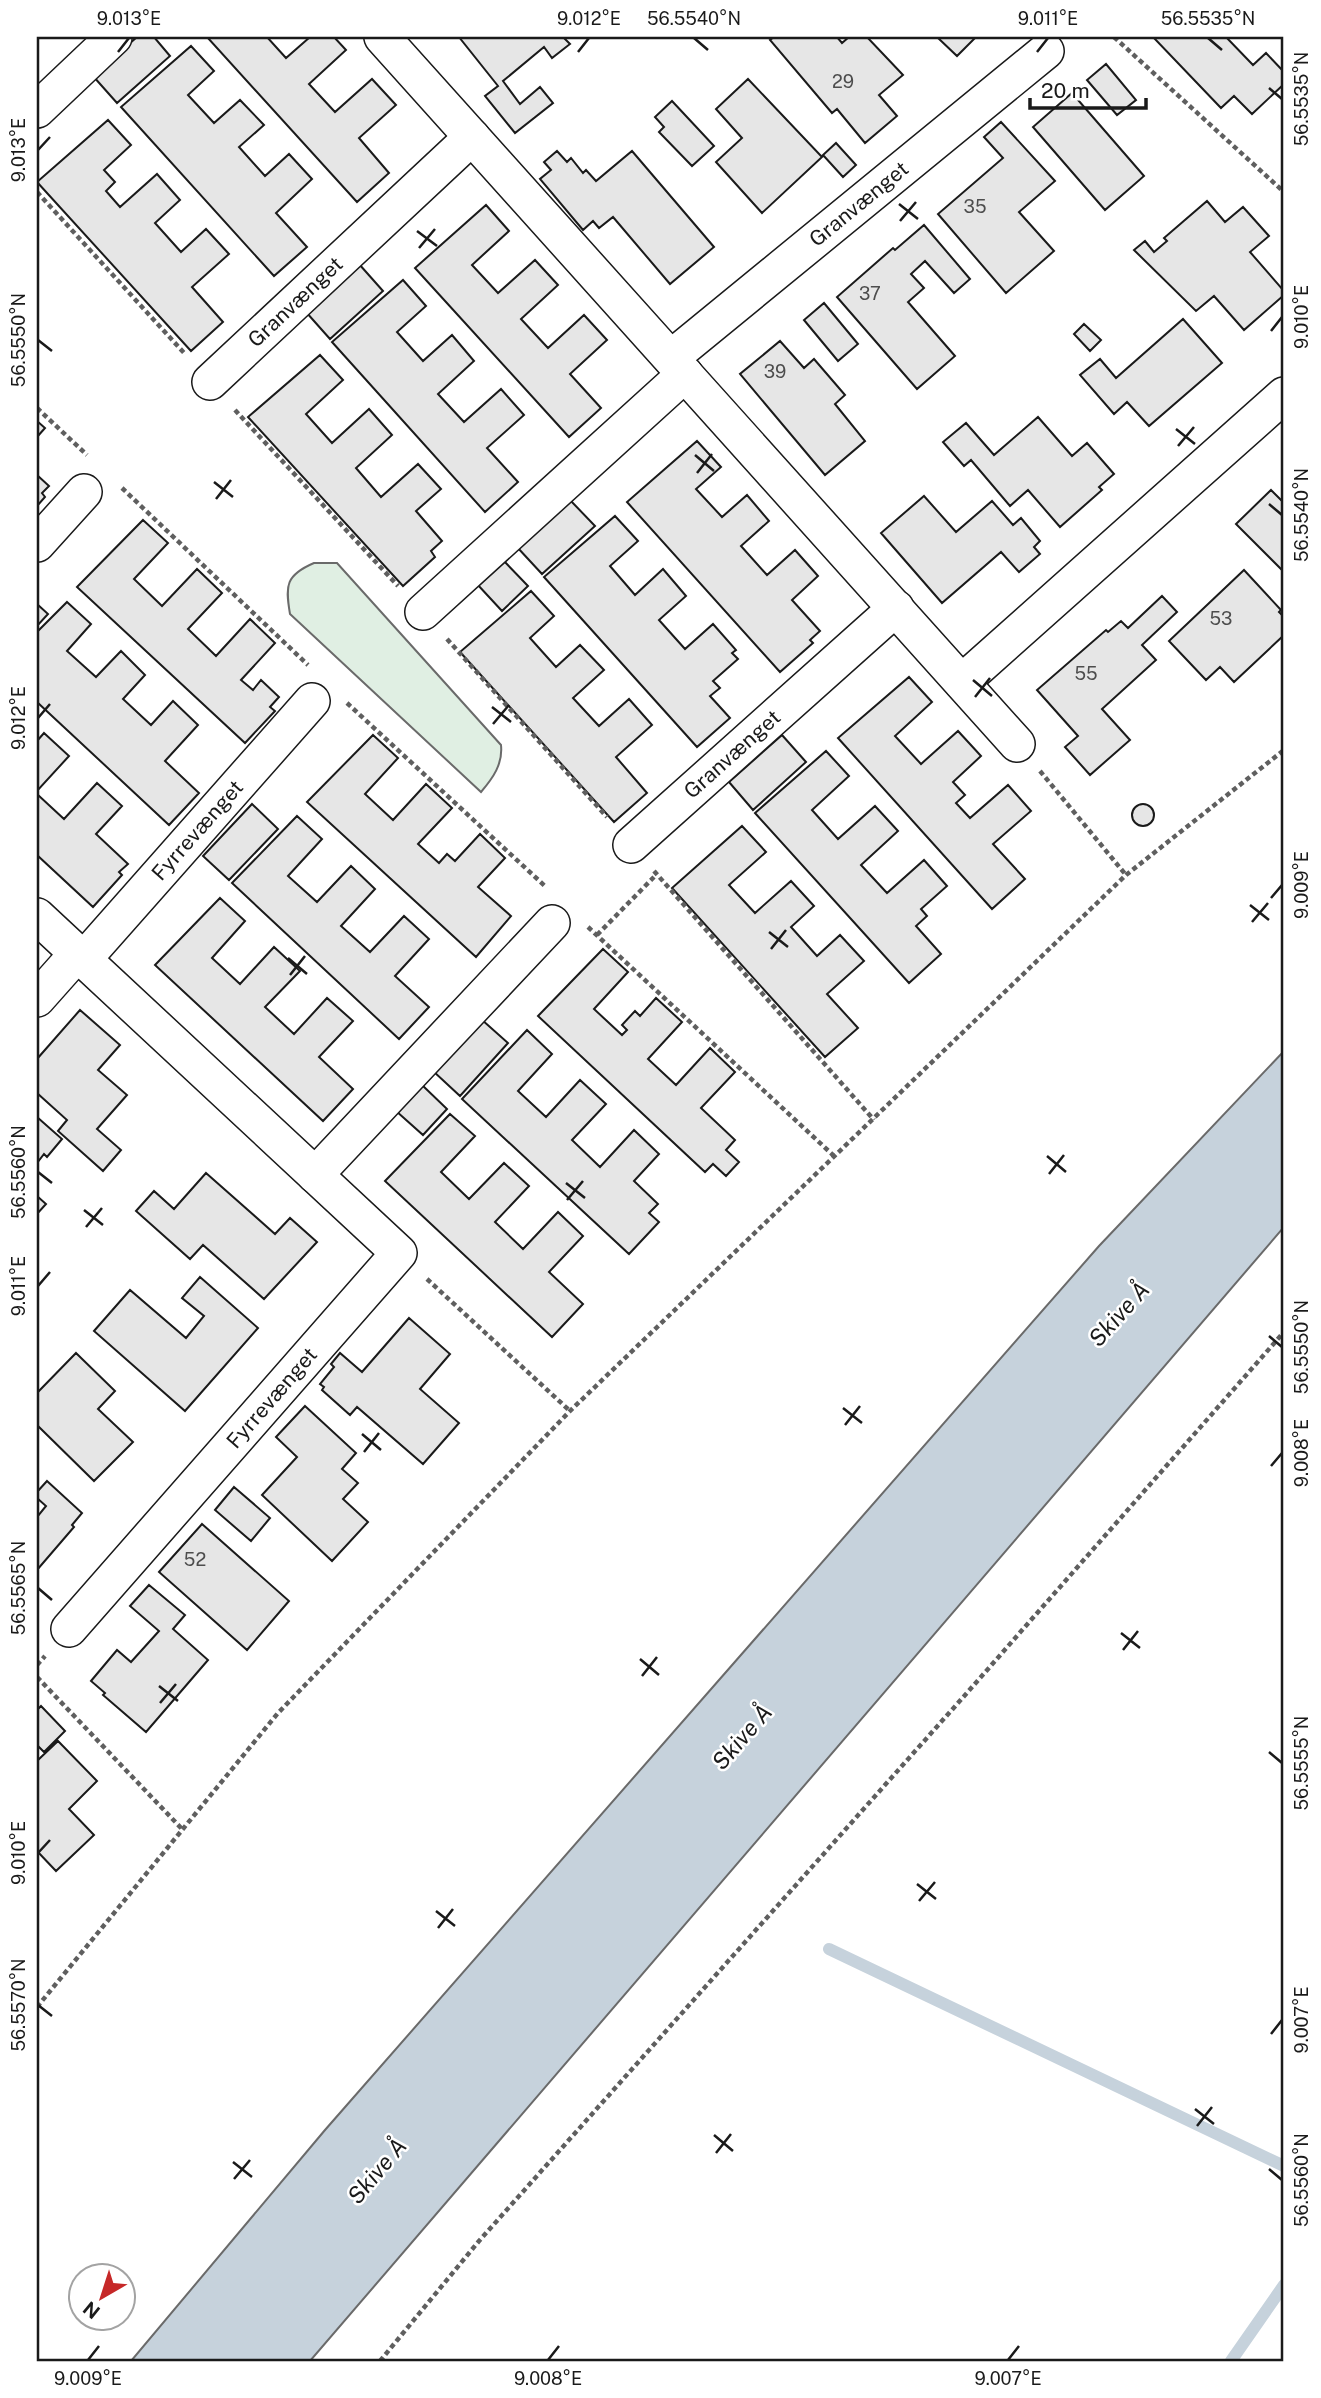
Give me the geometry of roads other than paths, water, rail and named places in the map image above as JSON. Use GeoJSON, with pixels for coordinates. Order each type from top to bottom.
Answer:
{"type":"FeatureCollection","features":[{"type":"Feature","properties":{"kind":"street"},"geometry":{"type":"LineString","coordinates":[[37,110],[114,37]]}},
{"type":"Feature","properties":{"kind":"street"},"geometry":{"type":"LineString","coordinates":[[382,37],[1017,744]]}},
{"type":"Feature","properties":{"kind":"street","name":"Granvænget"},"geometry":{"type":"LineString","coordinates":[[423,612],[678,366],[1046,51]]}},
{"type":"Feature","properties":{"kind":"street","name":"Granvænget"},"geometry":{"type":"LineString","coordinates":[[210,382],[472,137]]}},
{"type":"Feature","properties":{"kind":"street"},"geometry":{"type":"LineString","coordinates":[[962,682],[1284,395]]}},
{"type":"Feature","properties":{"kind":"street"},"geometry":{"type":"LineString","coordinates":[[37,544],[98,478]]}},
{"type":"Feature","properties":{"kind":"street","name":"Granvænget"},"geometry":{"type":"LineString","coordinates":[[631,845],[896,608]]}},
{"type":"Feature","properties":{"kind":"street","name":"Fyrrevænget"},"geometry":{"type":"LineString","coordinates":[[37,999],[325,698]]}},
{"type":"Feature","properties":{"kind":"street"},"geometry":{"type":"LineString","coordinates":[[37,916],[315,1175],[561,911]]}},
{"type":"Feature","properties":{"kind":"street","name":"Fyrrevænget"},"geometry":{"type":"LineString","coordinates":[[69,1629],[399,1253],[315,1175]]}},
{"type":"Feature","properties":{"kind":"water","name":"Skive Å"},"geometry":{"type":"Polygon","coordinates":[[[1284,1051],[1284,1227],[310,2361],[131,2361],[325,2130],[1099,1246],[1284,1051]]]}},
{"type":"Feature","properties":{"kind":"waterway"},"geometry":{"type":"LineString","coordinates":[[829,1949],[1284,2166]]}},
{"type":"Feature","properties":{"kind":"waterway"},"geometry":{"type":"LineString","coordinates":[[1231,2361],[1284,2285]]}}]}
